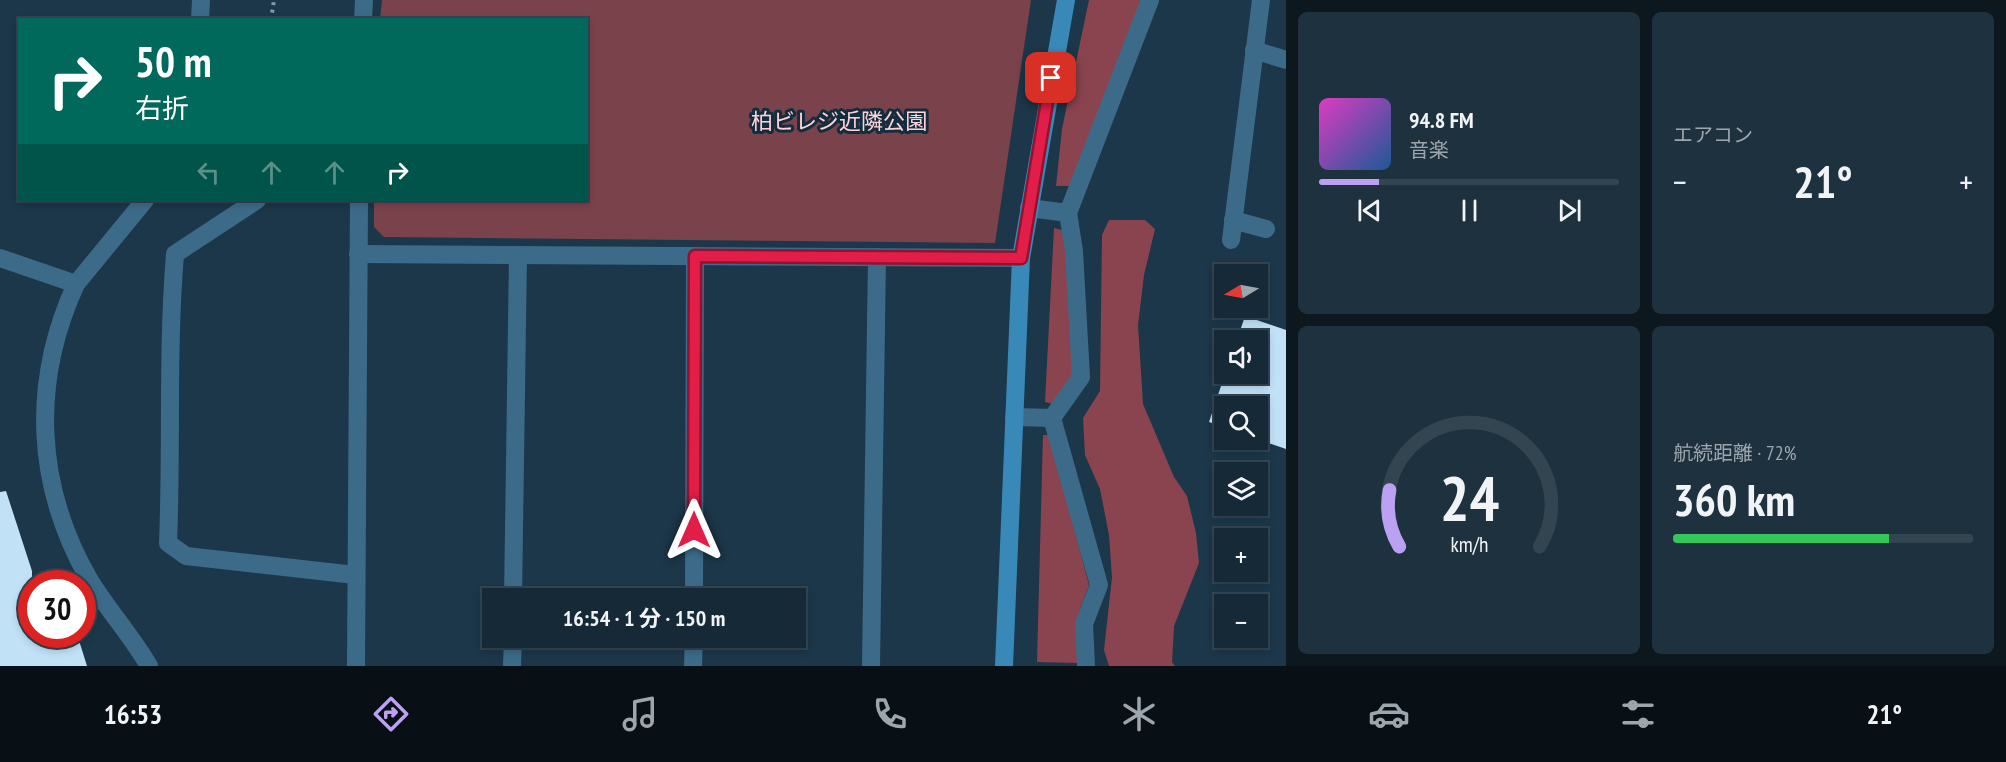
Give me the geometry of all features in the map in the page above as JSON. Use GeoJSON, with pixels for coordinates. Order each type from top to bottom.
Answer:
{"type":"FeatureCollection","features":[{"type":"Feature","properties":{"kind":"street"},"geometry":{"type":"LineString","coordinates":[[200,18],[201,0]]}},
{"type":"Feature","properties":{"kind":"street"},"geometry":{"type":"LineString","coordinates":[[363,18],[364,0]]}},
{"type":"Feature","properties":{"kind":"street"},"geometry":{"type":"LineString","coordinates":[[1004,666],[1021,258],[1066,0]]}},
{"type":"Feature","properties":{"kind":"street"},"geometry":{"type":"LineString","coordinates":[[1052,418],[1081,377],[1074,251],[1068,213],[1150,0]]}},
{"type":"Feature","properties":{"kind":"street"},"geometry":{"type":"LineString","coordinates":[[1231,240],[1261,0]]}},
{"type":"Feature","properties":{"kind":"street"},"geometry":{"type":"LineString","coordinates":[[1254,50],[1286,60]]}},
{"type":"Feature","properties":{"kind":"street"},"geometry":{"type":"LineString","coordinates":[[144,201],[76,284],[46,375],[43,428],[50,474],[68,539],[90,580],[149,666]]}},
{"type":"Feature","properties":{"kind":"street"},"geometry":{"type":"LineString","coordinates":[[255,201],[174,254],[169,319],[171,451],[168,543],[186,556],[355,575]]}},
{"type":"Feature","properties":{"kind":"street"},"geometry":{"type":"LineString","coordinates":[[356,666],[359,201]]}},
{"type":"Feature","properties":{"kind":"street"},"geometry":{"type":"LineString","coordinates":[[1029,208],[1068,213]]}},
{"type":"Feature","properties":{"kind":"street"},"geometry":{"type":"LineString","coordinates":[[1233,220],[1266,229]]}},
{"type":"Feature","properties":{"kind":"street"},"geometry":{"type":"LineString","coordinates":[[358,254],[1021,258]]}},
{"type":"Feature","properties":{"kind":"street"},"geometry":{"type":"LineString","coordinates":[[513,588],[518,255]]}},
{"type":"Feature","properties":{"kind":"street"},"geometry":{"type":"LineString","coordinates":[[694,588],[695,256]]}},
{"type":"Feature","properties":{"kind":"street"},"geometry":{"type":"LineString","coordinates":[[871,666],[877,257]]}},
{"type":"Feature","properties":{"kind":"street"},"geometry":{"type":"LineString","coordinates":[[0,258],[76,284]]}},
{"type":"Feature","properties":{"kind":"street"},"geometry":{"type":"LineString","coordinates":[[1014,417],[1052,418]]}},
{"type":"Feature","properties":{"kind":"street"},"geometry":{"type":"LineString","coordinates":[[1052,418],[1099,585],[1084,624],[1086,666]]}},
{"type":"Feature","properties":{"kind":"street"},"geometry":{"type":"LineString","coordinates":[[512,666],[513,648]]}},
{"type":"Feature","properties":{"kind":"street"},"geometry":{"type":"LineString","coordinates":[[693,666],[694,648]]}},
{"type":"Feature","properties":{"kind":"path"},"geometry":{"type":"LineString","coordinates":[[270,18],[274,0]]}},
{"type":"Feature","properties":{"kind":"green space","name":"柏ビレジ近隣公園"},"geometry":{"type":"Polygon","coordinates":[[[382,0],[1031,0],[995,243],[384,237],[374,227],[374,201],[588,201],[588,18],[380,18],[382,0]]]}},
{"type":"Feature","properties":{"kind":"shaded area"},"geometry":{"type":"Polygon","coordinates":[[[1089,0],[1144,0],[1071,186],[1056,186],[1062,129],[1089,0]]]}},
{"type":"Feature","properties":{"kind":"shaded area"},"geometry":{"type":"Polygon","coordinates":[[[1109,220],[1145,220],[1155,229],[1144,275],[1138,325],[1143,404],[1174,477],[1187,496],[1196,533],[1199,563],[1174,626],[1172,662],[1175,666],[1109,666],[1104,650],[1112,577],[1109,535],[1100,489],[1085,455],[1083,418],[1100,391],[1102,235],[1109,220]]]}},
{"type":"Feature","properties":{"kind":"shaded area"},"geometry":{"type":"Polygon","coordinates":[[[1054,228],[1066,231],[1075,375],[1053,404],[1045,402],[1054,228]]]}},
{"type":"Feature","properties":{"kind":"shaded area"},"geometry":{"type":"Polygon","coordinates":[[[1043,435],[1050,435],[1089,585],[1079,612],[1078,663],[1037,662],[1043,435]]]}},
{"type":"Feature","properties":{"kind":"building"},"geometry":{"type":"Polygon","coordinates":[[[1244,318],[1251,318],[1286,330],[1286,449],[1268,443],[1268,396],[1218,396],[1222,384],[1268,384],[1268,330],[1240,330],[1244,318]]]}},
{"type":"Feature","properties":{"kind":"building"},"geometry":{"type":"Polygon","coordinates":[[[1214,407],[1214,424],[1209,422],[1214,407]]]}},
{"type":"Feature","properties":{"kind":"building"},"geometry":{"type":"Polygon","coordinates":[[[6,491],[32,570],[18,570],[18,648],[81,648],[87,666],[0,666],[0,492],[6,491]]]}},
{"type":"Feature","properties":{"kind":"route"},"geometry":{"type":"LineString","coordinates":[[694,530],[695,256],[1021,258],[1051,78]]}}]}
